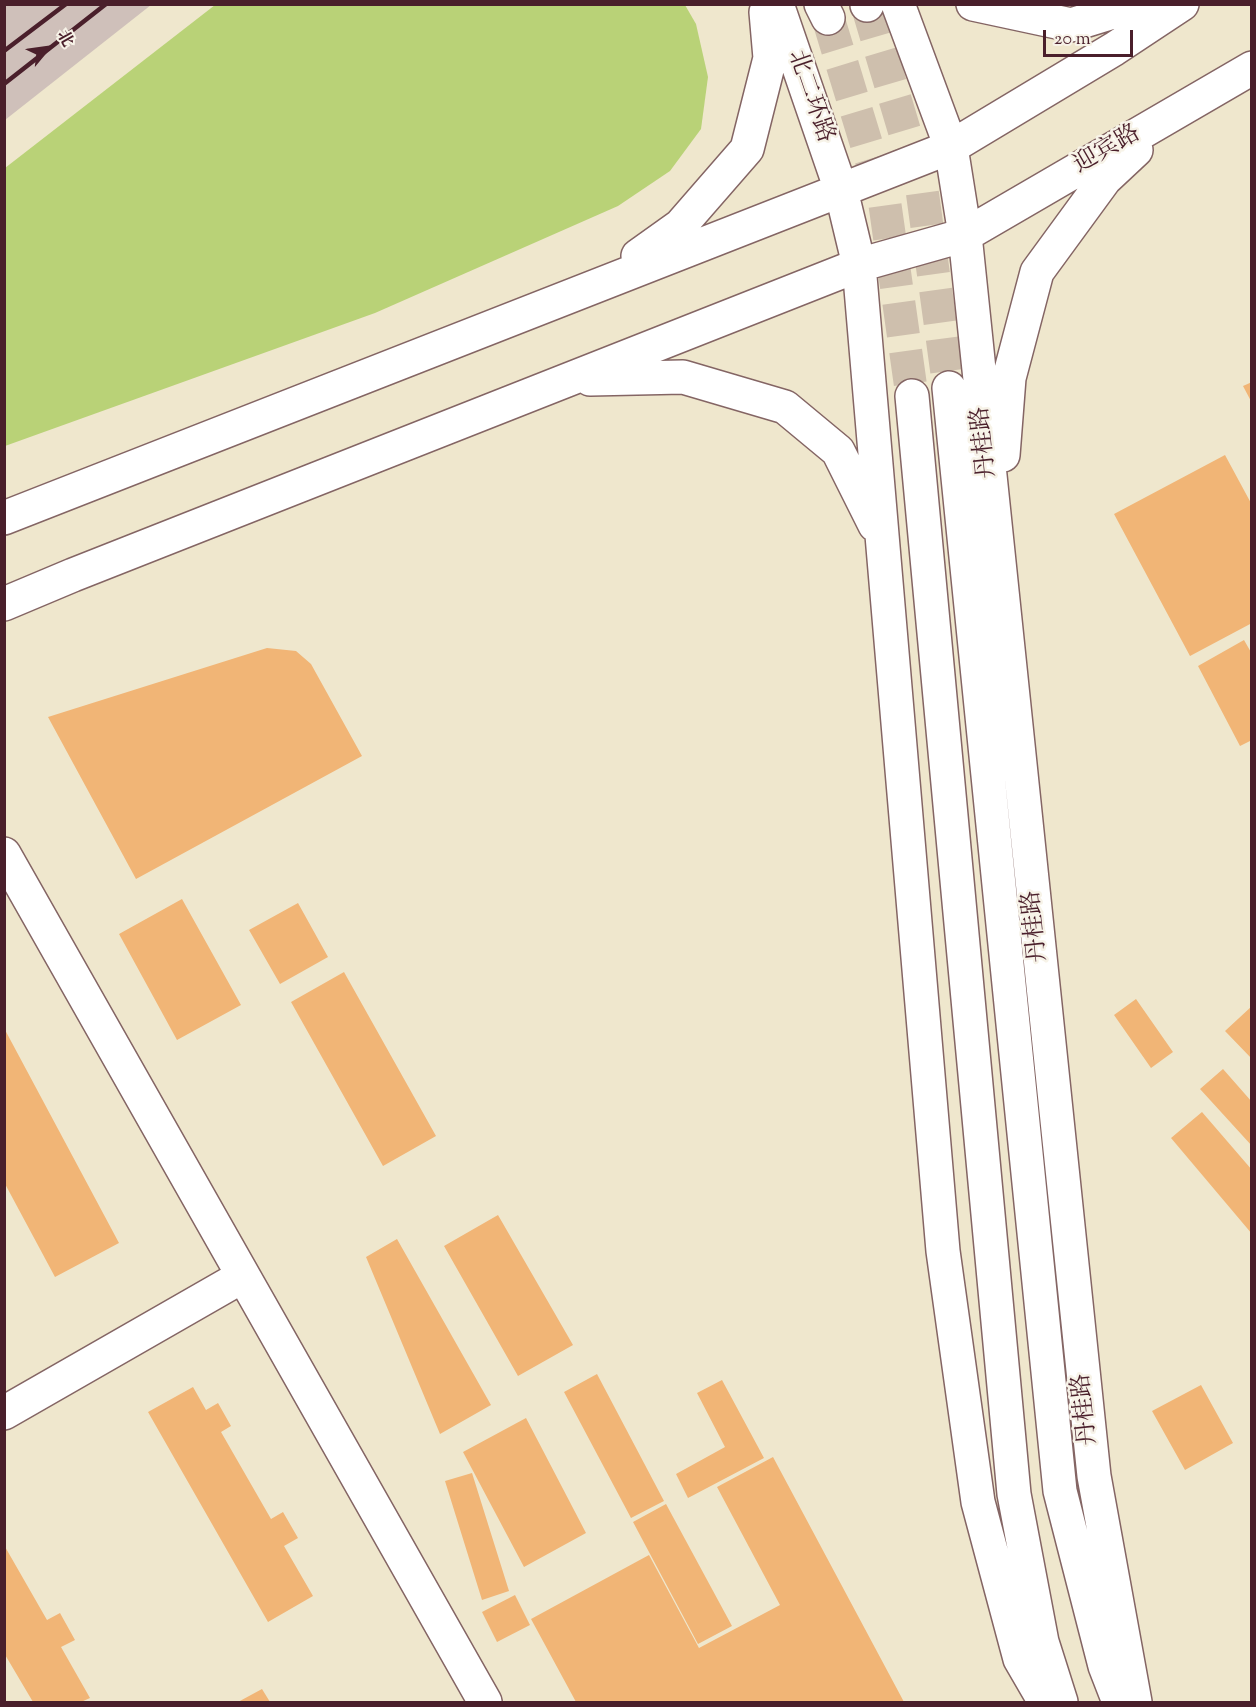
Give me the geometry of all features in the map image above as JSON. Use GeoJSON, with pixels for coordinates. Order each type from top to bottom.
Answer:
{"type":"FeatureCollection","features":[{"type":"Feature","properties":{"kind":"main road"},"geometry":{"type":"LineString","coordinates":[[593,287],[680,226],[747,149],[770,58],[765,4]]}},
{"type":"Feature","properties":{"kind":"main road","name":"北二环路"},"geometry":{"type":"LineString","coordinates":[[777,4],[841,190]]}},
{"type":"Feature","properties":{"kind":"main road"},"geometry":{"type":"LineString","coordinates":[[898,4],[951,147]]}},
{"type":"Feature","properties":{"kind":"main road"},"geometry":{"type":"LineString","coordinates":[[974,4],[1071,25],[1138,4]]}},
{"type":"Feature","properties":{"kind":"main road"},"geometry":{"type":"LineString","coordinates":[[4,518],[951,147],[1114,49],[1182,4]]}},
{"type":"Feature","properties":{"kind":"main road","name":"迎宾路"},"geometry":{"type":"LineString","coordinates":[[4,604],[73,574],[859,265],[965,235],[1251,68]]}},
{"type":"Feature","properties":{"kind":"main road"},"geometry":{"type":"LineString","coordinates":[[997,541],[1009,378],[1037,272],[1105,178],[1179,110]]}},
{"type":"Feature","properties":{"kind":"main road","name":"丹桂路"},"geometry":{"type":"LineString","coordinates":[[951,147],[965,235],[1095,1476],[1135,1702]]}},
{"type":"Feature","properties":{"kind":"main road"},"geometry":{"type":"LineString","coordinates":[[841,190],[859,265],[943,1251],[978,1502],[1020,1659],[1046,1702]]}},
{"type":"Feature","properties":{"kind":"main road"},"geometry":{"type":"LineString","coordinates":[[571,379],[683,377],[785,407],[838,452],[882,539]]}},
{"type":"Feature","properties":{"kind":"main road"},"geometry":{"type":"LineString","coordinates":[[950,388],[1060,1491],[1105,1666],[1119,1702]]}},
{"type":"Feature","properties":{"kind":"main road"},"geometry":{"type":"LineString","coordinates":[[912,396],[1014,1494],[1042,1642],[1061,1702]]}},
{"type":"Feature","properties":{"kind":"main road"},"geometry":{"type":"LineString","coordinates":[[4,854],[485,1702]]}},
{"type":"Feature","properties":{"kind":"main road"},"geometry":{"type":"LineString","coordinates":[[4,1413],[243,1275]]}},
{"type":"Feature","properties":{"kind":"shaded area"},"geometry":{"type":"Polygon","coordinates":[[[5,4],[151,4],[151,5],[5,120],[5,4]]]}},
{"type":"Feature","properties":{"kind":"green space"},"geometry":{"type":"Polygon","coordinates":[[[215,5],[685,5],[696,24],[708,77],[701,129],[670,171],[618,206],[375,313],[5,446],[5,168],[215,5]]]}},
{"type":"Feature","properties":{"kind":"building"},"geometry":{"type":"Polygon","coordinates":[[[1252,382],[1252,403],[1243,386],[1252,382]]]}},
{"type":"Feature","properties":{"kind":"building"},"geometry":{"type":"Polygon","coordinates":[[[1225,455],[1252,505],[1252,623],[1190,656],[1114,514],[1225,455]]]}},
{"type":"Feature","properties":{"kind":"building"},"geometry":{"type":"Polygon","coordinates":[[[1244,640],[1252,654],[1252,740],[1240,746],[1198,666],[1244,640]]]}},
{"type":"Feature","properties":{"kind":"building"},"geometry":{"type":"Polygon","coordinates":[[[267,648],[296,651],[311,664],[362,756],[136,879],[48,717],[267,648]]]}},
{"type":"Feature","properties":{"kind":"building"},"geometry":{"type":"Polygon","coordinates":[[[182,899],[241,1005],[177,1040],[119,934],[182,899]]]}},
{"type":"Feature","properties":{"kind":"building"},"geometry":{"type":"Polygon","coordinates":[[[298,903],[328,957],[280,984],[249,930],[298,903]]]}},
{"type":"Feature","properties":{"kind":"building"},"geometry":{"type":"Polygon","coordinates":[[[344,972],[436,1136],[383,1166],[291,1002],[344,972]]]}},
{"type":"Feature","properties":{"kind":"building"},"geometry":{"type":"Polygon","coordinates":[[[1136,999],[1173,1052],[1151,1068],[1114,1015],[1136,999]]]}},
{"type":"Feature","properties":{"kind":"building"},"geometry":{"type":"Polygon","coordinates":[[[1252,1006],[1252,1059],[1225,1031],[1252,1006]]]}},
{"type":"Feature","properties":{"kind":"building"},"geometry":{"type":"Polygon","coordinates":[[[4,1028],[119,1243],[55,1277],[4,1182],[4,1028]]]}},
{"type":"Feature","properties":{"kind":"building"},"geometry":{"type":"Polygon","coordinates":[[[1223,1069],[1252,1102],[1252,1146],[1200,1089],[1223,1069]]]}},
{"type":"Feature","properties":{"kind":"building"},"geometry":{"type":"Polygon","coordinates":[[[1202,1112],[1252,1170],[1252,1234],[1171,1138],[1202,1112]]]}},
{"type":"Feature","properties":{"kind":"building"},"geometry":{"type":"Polygon","coordinates":[[[498,1215],[573,1345],[518,1376],[444,1246],[498,1215]]]}},
{"type":"Feature","properties":{"kind":"building"},"geometry":{"type":"Polygon","coordinates":[[[397,1239],[491,1405],[440,1434],[366,1257],[397,1239]]]}},
{"type":"Feature","properties":{"kind":"building"},"geometry":{"type":"Polygon","coordinates":[[[597,1374],[664,1501],[631,1518],[564,1392],[597,1374]]]}},
{"type":"Feature","properties":{"kind":"building"},"geometry":{"type":"Polygon","coordinates":[[[722,1380],[764,1458],[688,1498],[676,1474],[725,1447],[697,1393],[722,1380]]]}},
{"type":"Feature","properties":{"kind":"building"},"geometry":{"type":"Polygon","coordinates":[[[1201,1385],[1233,1443],[1185,1470],[1152,1411],[1201,1385]]]}},
{"type":"Feature","properties":{"kind":"building"},"geometry":{"type":"Polygon","coordinates":[[[193,1387],[206,1410],[218,1403],[231,1426],[221,1432],[271,1519],[283,1512],[298,1538],[284,1546],[313,1596],[268,1622],[148,1412],[193,1387]]]}},
{"type":"Feature","properties":{"kind":"building"},"geometry":{"type":"Polygon","coordinates":[[[526,1418],[586,1533],[524,1567],[463,1452],[526,1418]]]}},
{"type":"Feature","properties":{"kind":"building"},"geometry":{"type":"Polygon","coordinates":[[[773,1457],[904,1702],[576,1702],[531,1619],[649,1555],[699,1648],[780,1605],[717,1487],[773,1457]]]}},
{"type":"Feature","properties":{"kind":"building"},"geometry":{"type":"Polygon","coordinates":[[[472,1473],[509,1591],[482,1600],[445,1481],[472,1473]]]}},
{"type":"Feature","properties":{"kind":"building"},"geometry":{"type":"Polygon","coordinates":[[[666,1504],[732,1626],[698,1644],[633,1522],[666,1504]]]}},
{"type":"Feature","properties":{"kind":"building"},"geometry":{"type":"Polygon","coordinates":[[[4,1545],[47,1620],[60,1613],[75,1640],[61,1647],[90,1698],[81,1702],[33,1702],[4,1653],[4,1545]]]}},
{"type":"Feature","properties":{"kind":"building"},"geometry":{"type":"Polygon","coordinates":[[[515,1595],[530,1625],[497,1642],[482,1612],[515,1595]]]}},
{"type":"Feature","properties":{"kind":"building"},"geometry":{"type":"Polygon","coordinates":[[[262,1689],[270,1702],[238,1702],[262,1689]]]}},
{"type":"Feature","properties":{"kind":"tunnel"},"geometry":{"type":"LineString","coordinates":[[867,5],[922,190],[949,388]]}},
{"type":"Feature","properties":{"kind":"tunnel"},"geometry":{"type":"LineString","coordinates":[[828,18],[885,205],[912,396]]}},
{"type":"Feature","properties":{"kind":"railway"},"geometry":{"type":"LineString","coordinates":[[4,51],[66,4]]}},
{"type":"Feature","properties":{"kind":"railway"},"geometry":{"type":"LineString","coordinates":[[4,84],[106,4]]}}]}
